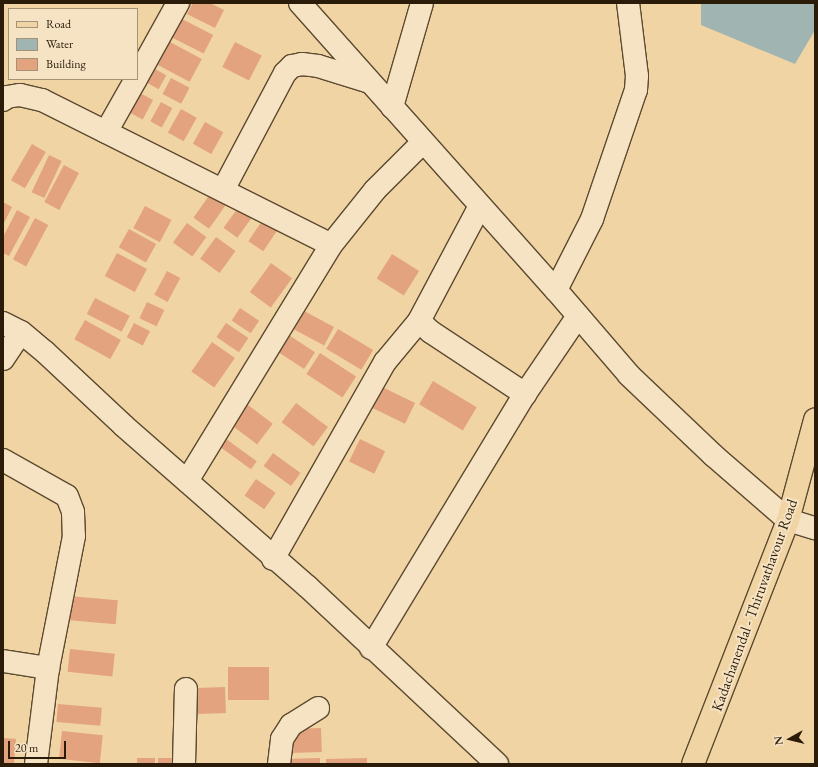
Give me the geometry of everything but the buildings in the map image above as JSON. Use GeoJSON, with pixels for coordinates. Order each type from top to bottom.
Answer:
{"type":"FeatureCollection","features":[{"type":"Feature","properties":{"kind":"main road","name":"Kadachanendal - Thiruvathavour Road"},"geometry":{"type":"LineString","coordinates":[[693,764],[788,520],[815,420]]}},
{"type":"Feature","properties":{"kind":"street"},"geometry":{"type":"LineString","coordinates":[[138,74],[178,3]]}},
{"type":"Feature","properties":{"kind":"street"},"geometry":{"type":"LineString","coordinates":[[300,3],[556,290],[629,375],[713,455],[788,520],[815,528]]}},
{"type":"Feature","properties":{"kind":"street"},"geometry":{"type":"LineString","coordinates":[[392,107],[422,3]]}},
{"type":"Feature","properties":{"kind":"street"},"geometry":{"type":"LineString","coordinates":[[556,290],[592,219],[636,90],[637,76],[628,3]]}},
{"type":"Feature","properties":{"kind":"street"},"geometry":{"type":"LineString","coordinates":[[223,190],[285,73],[292,66],[302,64],[318,66],[370,82]]}},
{"type":"Feature","properties":{"kind":"street"},"geometry":{"type":"LineString","coordinates":[[106,132],[135,80]]}},
{"type":"Feature","properties":{"kind":"street"},"geometry":{"type":"LineString","coordinates":[[3,100],[6,97],[20,95],[42,100],[331,245]]}},
{"type":"Feature","properties":{"kind":"street"},"geometry":{"type":"LineString","coordinates":[[187,481],[331,245],[375,190],[423,142]]}},
{"type":"Feature","properties":{"kind":"street"},"geometry":{"type":"LineString","coordinates":[[273,559],[385,362],[419,321],[480,206]]}},
{"type":"Feature","properties":{"kind":"street"},"geometry":{"type":"LineString","coordinates":[[371,648],[525,394],[578,316]]}},
{"type":"Feature","properties":{"kind":"street"},"geometry":{"type":"LineString","coordinates":[[419,321],[432,332],[525,394]]}},
{"type":"Feature","properties":{"kind":"street"},"geometry":{"type":"LineString","coordinates":[[3,360],[12,327],[45,352],[124,426],[273,559],[308,587],[371,648],[497,764]]}},
{"type":"Feature","properties":{"kind":"street"},"geometry":{"type":"LineString","coordinates":[[3,460],[67,496],[73,512],[74,536],[48,668],[36,764]]}},
{"type":"Feature","properties":{"kind":"street"},"geometry":{"type":"LineString","coordinates":[[3,661],[48,668]]}},
{"type":"Feature","properties":{"kind":"street"},"geometry":{"type":"LineString","coordinates":[[184,764],[186,689]]}},
{"type":"Feature","properties":{"kind":"street"},"geometry":{"type":"LineString","coordinates":[[279,764],[282,739],[291,725],[318,708]]}},
{"type":"Feature","properties":{"kind":"water"},"geometry":{"type":"Polygon","coordinates":[[[701,3],[815,3],[815,30],[795,64],[701,25],[701,3]]]}}]}
